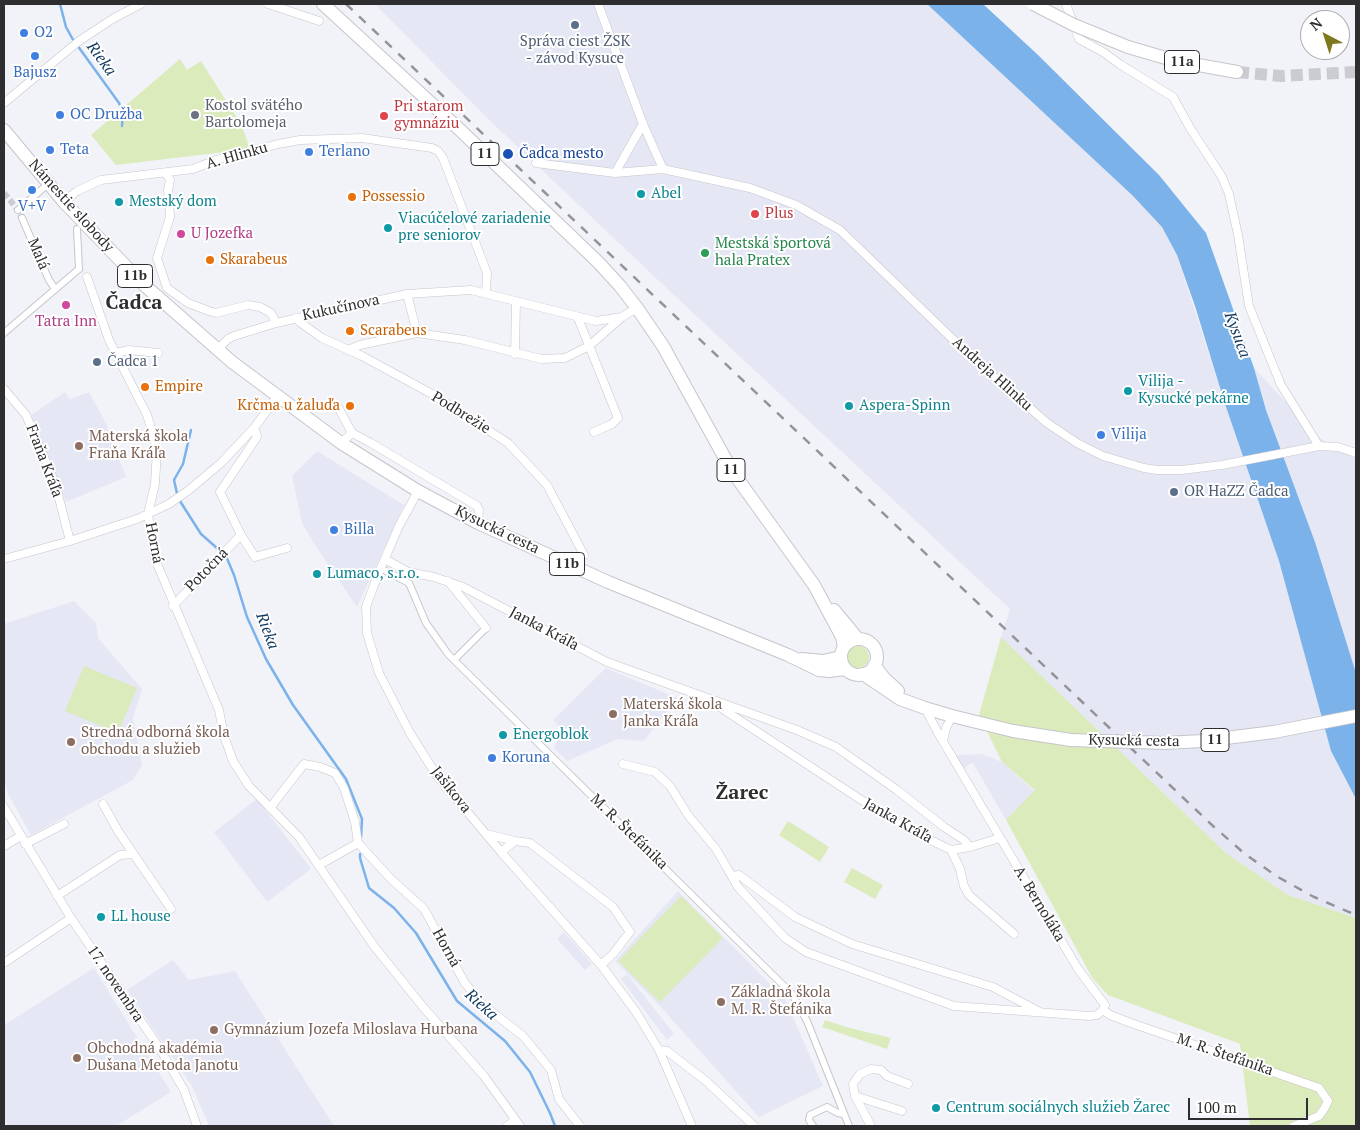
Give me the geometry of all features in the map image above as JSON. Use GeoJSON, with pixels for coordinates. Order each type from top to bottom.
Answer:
{"type":"FeatureCollection","features":[{"type":"Feature","properties":{"kind":"main road","name":"11a"},"geometry":{"type":"LineString","coordinates":[[1033,4],[1074,25],[1128,47],[1176,61],[1237,72]]}},
{"type":"Feature","properties":{"kind":"main road","name":"11"},"geometry":{"type":"LineString","coordinates":[[325,5],[459,129],[599,263],[637,308],[662,346],[732,471],[814,585],[858,639]]}},
{"type":"Feature","properties":{"kind":"main road","name":"Námestie slobody"},"geometry":{"type":"LineString","coordinates":[[4,130],[64,202],[144,284],[217,350],[278,397]]}},
{"type":"Feature","properties":{"kind":"main road","name":"Kysucká cesta"},"geometry":{"type":"LineString","coordinates":[[278,397],[341,443],[418,491],[478,523],[608,582],[788,655],[819,670],[829,672],[843,658],[852,640],[863,640],[872,645],[876,655],[874,665],[884,678],[919,706]]}},
{"type":"Feature","properties":{"kind":"main road","name":"11"},"geometry":{"type":"LineString","coordinates":[[814,585],[842,637],[843,658]]}},
{"type":"Feature","properties":{"kind":"main road","name":"Kysucká cesta"},"geometry":{"type":"LineString","coordinates":[[843,658],[853,674],[863,674],[894,696],[919,706],[1012,731],[1071,740],[1147,743],[1202,741],[1274,732],[1356,716]]}},
{"type":"Feature","properties":{"kind":"main road"},"geometry":{"type":"LineString","coordinates":[[863,674],[870,671],[874,665]]}},
{"type":"Feature","properties":{"kind":"street"},"geometry":{"type":"LineString","coordinates":[[4,103],[79,41],[114,18],[142,4]]}},
{"type":"Feature","properties":{"kind":"street"},"geometry":{"type":"LineString","coordinates":[[268,4],[319,21]]}},
{"type":"Feature","properties":{"kind":"street"},"geometry":{"type":"LineString","coordinates":[[598,4],[643,124],[663,169]]}},
{"type":"Feature","properties":{"kind":"street"},"geometry":{"type":"LineString","coordinates":[[1066,4],[1079,38],[1173,97],[1190,128],[1222,177],[1229,194],[1238,235],[1249,306],[1281,385],[1319,446]]}},
{"type":"Feature","properties":{"kind":"street"},"geometry":{"type":"LineString","coordinates":[[615,173],[643,124]]}},
{"type":"Feature","properties":{"kind":"street","name":"A. Hlinku"},"geometry":{"type":"LineString","coordinates":[[64,202],[77,190],[101,180],[193,169],[216,160],[278,144],[317,138],[362,138],[426,146],[435,149],[443,158],[487,273],[486,293]]}},
{"type":"Feature","properties":{"kind":"street","name":"Andreja Hlinku"},"geometry":{"type":"LineString","coordinates":[[536,163],[615,173],[663,169],[750,188],[796,205],[840,230],[966,352],[1047,423],[1089,450],[1115,460],[1157,470],[1195,469],[1319,446],[1338,447],[1356,453]]}},
{"type":"Feature","properties":{"kind":"street"},"geometry":{"type":"LineString","coordinates":[[166,173],[170,180],[168,190],[170,216],[156,258],[167,288],[188,303],[209,311],[216,312],[248,305],[260,307],[271,314],[276,323]]}},
{"type":"Feature","properties":{"kind":"street"},"geometry":{"type":"LineString","coordinates":[[18,210],[48,184]]}},
{"type":"Feature","properties":{"kind":"street","name":"Malá"},"geometry":{"type":"LineString","coordinates":[[22,218],[49,280],[55,289]]}},
{"type":"Feature","properties":{"kind":"street"},"geometry":{"type":"LineString","coordinates":[[4,332],[79,269],[77,229]]}},
{"type":"Feature","properties":{"kind":"street","name":"Horná"},"geometry":{"type":"LineString","coordinates":[[79,269],[87,277],[101,320],[147,415],[157,450],[155,484],[148,514],[155,559],[173,606],[219,710],[224,736],[233,762],[249,786],[299,837],[374,946],[423,1007],[484,1076],[518,1123]]}},
{"type":"Feature","properties":{"kind":"street","name":"Kukučínova"},"geometry":{"type":"LineString","coordinates":[[217,350],[234,336],[276,323],[407,294],[462,290],[486,293],[578,318],[596,321],[622,317]]}},
{"type":"Feature","properties":{"kind":"street"},"geometry":{"type":"LineString","coordinates":[[407,294],[417,333]]}},
{"type":"Feature","properties":{"kind":"street"},"geometry":{"type":"LineString","coordinates":[[515,354],[516,302]]}},
{"type":"Feature","properties":{"kind":"street"},"geometry":{"type":"LineString","coordinates":[[348,350],[360,345],[417,333],[465,340],[541,360],[565,358],[589,346],[622,317],[637,308]]}},
{"type":"Feature","properties":{"kind":"street","name":"Podbrežie"},"geometry":{"type":"LineString","coordinates":[[296,318],[322,338],[432,394],[508,443],[547,485],[584,555]]}},
{"type":"Feature","properties":{"kind":"street"},"geometry":{"type":"LineString","coordinates":[[578,318],[618,418],[612,424],[594,432]]}},
{"type":"Feature","properties":{"kind":"street"},"geometry":{"type":"LineString","coordinates":[[116,354],[130,350],[158,353]]}},
{"type":"Feature","properties":{"kind":"street","name":"Fraňa Kráľa"},"geometry":{"type":"LineString","coordinates":[[4,389],[26,415],[54,483],[70,541]]}},
{"type":"Feature","properties":{"kind":"street"},"geometry":{"type":"LineString","coordinates":[[4,559],[70,541],[138,519],[169,504],[221,463],[254,428],[278,397]]}},
{"type":"Feature","properties":{"kind":"street"},"geometry":{"type":"LineString","coordinates":[[338,407],[352,433],[476,506],[479,510],[478,523]]}},
{"type":"Feature","properties":{"kind":"street","name":"Potočná"},"geometry":{"type":"LineString","coordinates":[[254,428],[257,436],[256,440],[220,492],[241,536],[255,557],[287,548]]}},
{"type":"Feature","properties":{"kind":"street"},"geometry":{"type":"LineString","coordinates":[[341,443],[352,433]]}},
{"type":"Feature","properties":{"kind":"street","name":"Jašíkova"},"geometry":{"type":"LineString","coordinates":[[418,491],[399,526],[369,598],[365,616],[374,661],[410,733],[437,776],[601,965],[636,1012],[659,1050],[692,1126]]}},
{"type":"Feature","properties":{"kind":"street","name":"Potočná"},"geometry":{"type":"LineString","coordinates":[[173,606],[241,536]]}},
{"type":"Feature","properties":{"kind":"street","name":"Janka Kráľa"},"geometry":{"type":"LineString","coordinates":[[385,559],[408,572],[434,577],[463,587],[607,662],[797,730],[836,747],[897,790],[944,827],[964,840],[970,847]]}},
{"type":"Feature","properties":{"kind":"street","name":"M. R. Štefánika"},"geometry":{"type":"LineString","coordinates":[[386,571],[409,583],[426,623],[454,660],[792,994],[807,1021],[849,1126]]}},
{"type":"Feature","properties":{"kind":"street"},"geometry":{"type":"LineString","coordinates":[[448,581],[486,628],[454,660]]}},
{"type":"Feature","properties":{"kind":"street","name":"Janka Kráľa"},"geometry":{"type":"LineString","coordinates":[[705,698],[869,806],[918,834],[951,850],[970,847],[1000,838]]}},
{"type":"Feature","properties":{"kind":"street","name":"A. Bernoláka"},"geometry":{"type":"LineString","coordinates":[[919,706],[943,741],[1078,969],[1105,1005],[1104,1010]]}},
{"type":"Feature","properties":{"kind":"street"},"geometry":{"type":"LineString","coordinates":[[943,741],[946,728],[952,716]]}},
{"type":"Feature","properties":{"kind":"street"},"geometry":{"type":"LineString","coordinates":[[270,808],[304,764],[320,767],[335,773],[344,788],[355,822],[358,843],[319,864]]}},
{"type":"Feature","properties":{"kind":"street"},"geometry":{"type":"LineString","coordinates":[[624,764],[656,772],[670,786],[688,815],[716,849],[738,886],[785,938],[806,952],[954,1006],[1089,1016],[1097,1015],[1104,1010]]}},
{"type":"Feature","properties":{"kind":"street"},"geometry":{"type":"LineString","coordinates":[[103,804],[133,854],[171,909]]}},
{"type":"Feature","properties":{"kind":"street","name":"17. novembra"},"geometry":{"type":"LineString","coordinates":[[4,807],[71,918],[160,1049],[184,1090],[197,1126]]}},
{"type":"Feature","properties":{"kind":"street"},"geometry":{"type":"LineString","coordinates":[[25,844],[64,824]]}},
{"type":"Feature","properties":{"kind":"street"},"geometry":{"type":"LineString","coordinates":[[486,834],[530,844],[613,907],[630,932],[613,954],[601,965]]}},
{"type":"Feature","properties":{"kind":"street"},"geometry":{"type":"LineString","coordinates":[[4,846],[20,836]]}},
{"type":"Feature","properties":{"kind":"street"},"geometry":{"type":"LineString","coordinates":[[501,852],[515,841]]}},
{"type":"Feature","properties":{"kind":"street","name":"Horná"},"geometry":{"type":"LineString","coordinates":[[358,843],[424,909],[465,984],[473,994],[523,1036],[551,1070],[559,1099],[580,1126]]}},
{"type":"Feature","properties":{"kind":"street"},"geometry":{"type":"LineString","coordinates":[[951,850],[969,895],[1014,934]]}},
{"type":"Feature","properties":{"kind":"street"},"geometry":{"type":"LineString","coordinates":[[57,896],[120,855],[133,854]]}},
{"type":"Feature","properties":{"kind":"street"},"geometry":{"type":"LineString","coordinates":[[732,876],[740,875],[795,918],[852,944],[992,987],[1043,1014]]}},
{"type":"Feature","properties":{"kind":"street"},"geometry":{"type":"LineString","coordinates":[[4,963],[71,918]]}},
{"type":"Feature","properties":{"kind":"street","name":"M. R. Štefánika"},"geometry":{"type":"LineString","coordinates":[[1104,1010],[1110,1015],[1131,1023],[1320,1088],[1328,1101],[1324,1109],[1319,1116],[1294,1126]]}},
{"type":"Feature","properties":{"kind":"street"},"geometry":{"type":"LineString","coordinates":[[659,1050],[667,1051],[706,1081],[754,1126]]}},
{"type":"Feature","properties":{"kind":"street"},"geometry":{"type":"LineString","coordinates":[[870,1126],[856,1096],[853,1084],[860,1074],[871,1069],[881,1070],[887,1076],[908,1084]]}},
{"type":"Feature","properties":{"kind":"street"},"geometry":{"type":"LineString","coordinates":[[856,1096],[902,1112]]}},
{"type":"Feature","properties":{"kind":"street"},"geometry":{"type":"LineString","coordinates":[[813,1126],[809,1120],[810,1115],[827,1107],[844,1114]]}},
{"type":"Feature","properties":{"kind":"street"},"geometry":{"type":"LineString","coordinates":[[507,1126],[518,1123]]}},
{"type":"Feature","properties":{"kind":"shaded area"},"geometry":{"type":"Polygon","coordinates":[[[375,4],[927,4],[1069,136],[1132,195],[1162,227],[1177,255],[1225,404],[1279,561],[1331,751],[1356,799],[1356,918],[1288,895],[1227,854],[1001,637],[1010,609],[485,116],[375,4]]]}},
{"type":"Feature","properties":{"kind":"shaded area"},"geometry":{"type":"Polygon","coordinates":[[[1254,368],[1318,437],[1356,459],[1356,673],[1315,542],[1266,410],[1254,368]]]}},
{"type":"Feature","properties":{"kind":"shaded area","name":"Materská škola Fraňa Kráľa"},"geometry":{"type":"Polygon","coordinates":[[[65,392],[70,399],[89,392],[108,427],[126,477],[66,502],[31,415],[65,392]]]}},
{"type":"Feature","properties":{"kind":"shaded area"},"geometry":{"type":"Polygon","coordinates":[[[317,451],[404,505],[357,607],[302,523],[292,476],[317,451]]]}},
{"type":"Feature","properties":{"kind":"shaded area","name":"Stredná odborná škola obchodu a služieb"},"geometry":{"type":"Polygon","coordinates":[[[74,601],[96,623],[98,638],[142,689],[133,718],[142,765],[133,780],[31,835],[8,794],[4,780],[4,624],[74,601]]]}},
{"type":"Feature","properties":{"kind":"shaded area","name":"Materská škola Janka Kráľa"},"geometry":{"type":"Polygon","coordinates":[[[606,668],[677,698],[644,741],[618,739],[567,761],[554,748],[562,730],[553,720],[606,668]]]}},
{"type":"Feature","properties":{"kind":"shaded area"},"geometry":{"type":"Polygon","coordinates":[[[982,754],[1002,762],[1035,791],[1006,820],[973,763],[964,769],[956,755],[982,754]]]}},
{"type":"Feature","properties":{"kind":"shaded area"},"geometry":{"type":"Polygon","coordinates":[[[257,799],[311,869],[267,902],[214,832],[257,799]]]}},
{"type":"Feature","properties":{"kind":"shaded area","name":"Základná škola M. R. Štefánika"},"geometry":{"type":"Polygon","coordinates":[[[678,891],[785,999],[823,1086],[759,1117],[659,1005],[615,961],[678,891]]]}},
{"type":"Feature","properties":{"kind":"shaded area"},"geometry":{"type":"Polygon","coordinates":[[[564,932],[592,964],[585,970],[557,939],[564,932]]]}},
{"type":"Feature","properties":{"kind":"shaded area","name":"Gymnázium Jozefa Miloslava Hurbana"},"geometry":{"type":"Polygon","coordinates":[[[173,960],[189,980],[235,971],[334,1126],[209,1126],[192,1086],[127,990],[173,960]]]}},
{"type":"Feature","properties":{"kind":"shaded area","name":"Obchodná akadémia Dušana Metoda Janotu"},"geometry":{"type":"Polygon","coordinates":[[[94,968],[171,1092],[116,1126],[8,1126],[4,1119],[4,1025],[94,968]]]}},
{"type":"Feature","properties":{"kind":"shaded area"},"geometry":{"type":"Polygon","coordinates":[[[627,974],[674,1034],[667,1040],[621,979],[627,974]]]}},
{"type":"Feature","properties":{"kind":"green space"},"geometry":{"type":"Polygon","coordinates":[[[180,59],[187,70],[201,61],[242,126],[250,149],[116,165],[91,135],[180,59]]]}},
{"type":"Feature","properties":{"kind":"green space"},"geometry":{"type":"Polygon","coordinates":[[[1001,637],[1227,854],[1288,895],[1356,918],[1356,1126],[1250,1126],[1240,1044],[1108,995],[1093,979],[1006,820],[1035,790],[1002,762],[979,715],[1001,637]]]}},
{"type":"Feature","properties":{"kind":"green space"},"geometry":{"type":"Polygon","coordinates":[[[858,646],[866,649],[869,657],[866,665],[858,668],[850,665],[847,657],[850,649],[858,646]]]}},
{"type":"Feature","properties":{"kind":"green space"},"geometry":{"type":"Polygon","coordinates":[[[84,666],[137,688],[118,733],[65,711],[84,666]]]}},
{"type":"Feature","properties":{"kind":"green space"},"geometry":{"type":"Polygon","coordinates":[[[788,821],[829,847],[820,862],[779,835],[788,821]]]}},
{"type":"Feature","properties":{"kind":"green space"},"geometry":{"type":"Polygon","coordinates":[[[852,868],[883,885],[875,899],[844,882],[852,868]]]}},
{"type":"Feature","properties":{"kind":"green space"},"geometry":{"type":"Polygon","coordinates":[[[681,896],[723,938],[660,1002],[618,961],[681,896]]]}},
{"type":"Feature","properties":{"kind":"green space"},"geometry":{"type":"Polygon","coordinates":[[[825,1020],[891,1038],[887,1049],[822,1027],[825,1020]]]}},
{"type":"Feature","properties":{"kind":"water","name":"Kysuca"},"geometry":{"type":"Polygon","coordinates":[[[927,4],[983,4],[1037,54],[1159,175],[1206,233],[1254,368],[1266,410],[1315,542],[1356,673],[1356,799],[1331,751],[1279,561],[1225,404],[1195,306],[1177,255],[1162,227],[1132,195],[927,4]]]}},
{"type":"Feature","properties":{"kind":"waterway","name":"Rieka"},"geometry":{"type":"LineString","coordinates":[[60,4],[66,27],[72,38],[119,103],[123,112],[122,126]]}},
{"type":"Feature","properties":{"kind":"waterway","name":"Rieka"},"geometry":{"type":"LineString","coordinates":[[191,430],[183,464],[174,480],[178,498],[201,534],[226,556],[247,617],[266,659],[293,705],[346,779],[362,819],[361,837]]}},
{"type":"Feature","properties":{"kind":"waterway","name":"Rieka"},"geometry":{"type":"LineString","coordinates":[[360,854],[369,888],[394,908],[416,933],[457,1001],[505,1041],[530,1072],[555,1126]]}},
{"type":"Feature","properties":{"kind":"tunnel"},"geometry":{"type":"LineString","coordinates":[[1237,72],[1281,76],[1356,72]]}},
{"type":"Feature","properties":{"kind":"tunnel"},"geometry":{"type":"LineString","coordinates":[[4,193],[22,218]]}},
{"type":"Feature","properties":{"kind":"railway"},"geometry":{"type":"LineString","coordinates":[[346,4],[1213,826],[1245,854],[1278,877],[1314,897],[1356,915]]}},
{"type":"Feature","properties":{"kind":"place","name":"Správa ciest ŽSK - závod Kysuce"},"geometry":{"type":"Point","coordinates":[575,25]}},
{"type":"Feature","properties":{"kind":"place","name":"O2"},"geometry":{"type":"Point","coordinates":[24,33]}},
{"type":"Feature","properties":{"kind":"place","name":"Bajusz"},"geometry":{"type":"Point","coordinates":[35,56]}},
{"type":"Feature","properties":{"kind":"place","name":"OC Družba"},"geometry":{"type":"Point","coordinates":[60,115]}},
{"type":"Feature","properties":{"kind":"place","name":"Kostol svätého Bartolomeja"},"geometry":{"type":"Point","coordinates":[195,115]}},
{"type":"Feature","properties":{"kind":"place","name":"Pri starom gymnáziu"},"geometry":{"type":"Point","coordinates":[384,116]}},
{"type":"Feature","properties":{"kind":"place","name":"Teta"},"geometry":{"type":"Point","coordinates":[50,150]}},
{"type":"Feature","properties":{"kind":"place","name":"Terlano"},"geometry":{"type":"Point","coordinates":[309,152]}},
{"type":"Feature","properties":{"kind":"place","name":"Čadca mesto"},"geometry":{"type":"Point","coordinates":[508,154]}},
{"type":"Feature","properties":{"kind":"place","name":"V+V"},"geometry":{"type":"Point","coordinates":[32,190]}},
{"type":"Feature","properties":{"kind":"place","name":"Abel"},"geometry":{"type":"Point","coordinates":[641,194]}},
{"type":"Feature","properties":{"kind":"place","name":"Possessio"},"geometry":{"type":"Point","coordinates":[352,197]}},
{"type":"Feature","properties":{"kind":"place","name":"Mestský dom"},"geometry":{"type":"Point","coordinates":[119,202]}},
{"type":"Feature","properties":{"kind":"place","name":"Plus"},"geometry":{"type":"Point","coordinates":[755,214]}},
{"type":"Feature","properties":{"kind":"place","name":"Viacúčelové zariadenie pre seniorov"},"geometry":{"type":"Point","coordinates":[388,228]}},
{"type":"Feature","properties":{"kind":"place","name":"U Jozefka"},"geometry":{"type":"Point","coordinates":[181,234]}},
{"type":"Feature","properties":{"kind":"place","name":"Mestská športová hala Pratex"},"geometry":{"type":"Point","coordinates":[705,253]}},
{"type":"Feature","properties":{"kind":"place","name":"Skarabeus"},"geometry":{"type":"Point","coordinates":[210,260]}},
{"type":"Feature","properties":{"kind":"place","name":"Tatra Inn"},"geometry":{"type":"Point","coordinates":[66,305]}},
{"type":"Feature","properties":{"kind":"place","name":"Scarabeus"},"geometry":{"type":"Point","coordinates":[350,331]}},
{"type":"Feature","properties":{"kind":"place","name":"Čadca 1"},"geometry":{"type":"Point","coordinates":[97,362]}},
{"type":"Feature","properties":{"kind":"place","name":"Empire"},"geometry":{"type":"Point","coordinates":[145,387]}},
{"type":"Feature","properties":{"kind":"place","name":"Vilija - Kysucké pekárne"},"geometry":{"type":"Point","coordinates":[1128,391]}},
{"type":"Feature","properties":{"kind":"place","name":"Krčma u žaluďa"},"geometry":{"type":"Point","coordinates":[350,406]}},
{"type":"Feature","properties":{"kind":"place","name":"Aspera-Spinn"},"geometry":{"type":"Point","coordinates":[849,406]}},
{"type":"Feature","properties":{"kind":"place","name":"Vilija"},"geometry":{"type":"Point","coordinates":[1101,435]}},
{"type":"Feature","properties":{"kind":"place","name":"Materská škola Fraňa Kráľa"},"geometry":{"type":"Point","coordinates":[79,446]}},
{"type":"Feature","properties":{"kind":"place","name":"OR HaZZ Čadca"},"geometry":{"type":"Point","coordinates":[1174,492]}},
{"type":"Feature","properties":{"kind":"place","name":"Billa"},"geometry":{"type":"Point","coordinates":[334,530]}},
{"type":"Feature","properties":{"kind":"place","name":"Lumaco, s.r.o."},"geometry":{"type":"Point","coordinates":[317,574]}},
{"type":"Feature","properties":{"kind":"place","name":"Materská škola Janka Kráľa"},"geometry":{"type":"Point","coordinates":[613,714]}},
{"type":"Feature","properties":{"kind":"place","name":"Energoblok"},"geometry":{"type":"Point","coordinates":[503,735]}},
{"type":"Feature","properties":{"kind":"place","name":"Stredná odborná škola obchodu a služieb"},"geometry":{"type":"Point","coordinates":[71,742]}},
{"type":"Feature","properties":{"kind":"place","name":"Koruna"},"geometry":{"type":"Point","coordinates":[492,758]}},
{"type":"Feature","properties":{"kind":"place","name":"LL house"},"geometry":{"type":"Point","coordinates":[101,917]}},
{"type":"Feature","properties":{"kind":"place","name":"Základná škola M. R. Štefánika"},"geometry":{"type":"Point","coordinates":[721,1002]}},
{"type":"Feature","properties":{"kind":"place","name":"Gymnázium Jozefa Miloslava Hurbana"},"geometry":{"type":"Point","coordinates":[214,1030]}},
{"type":"Feature","properties":{"kind":"place","name":"Obchodná akadémia Dušana Metoda Janotu"},"geometry":{"type":"Point","coordinates":[77,1058]}},
{"type":"Feature","properties":{"kind":"place","name":"Centrum sociálnych služieb Žarec"},"geometry":{"type":"Point","coordinates":[936,1108]}},
{"type":"Feature","properties":{"kind":"district","name":"Čadca"},"geometry":{"type":"Point","coordinates":[134,303]}},
{"type":"Feature","properties":{"kind":"district","name":"Žarec"},"geometry":{"type":"Point","coordinates":[742,793]}}]}
